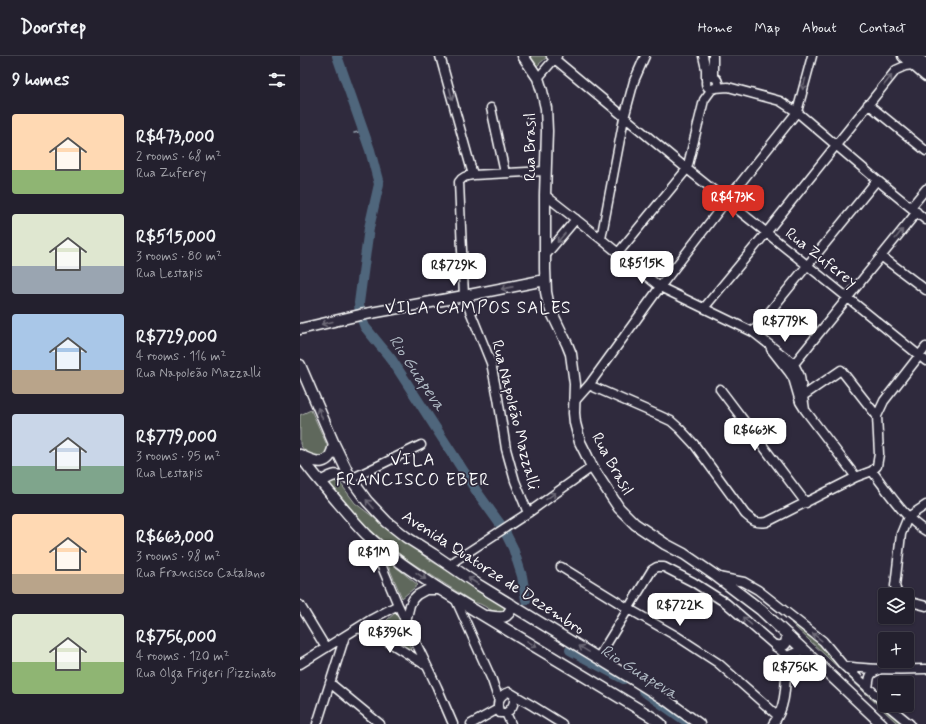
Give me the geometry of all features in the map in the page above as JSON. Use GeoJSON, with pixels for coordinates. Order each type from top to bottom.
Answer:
{"type":"FeatureCollection","features":[{"type":"Feature","properties":{"kind":"main road","name":"Rua Brasil"},"geometry":{"type":"LineString","coordinates":[[523,56],[538,78],[546,108],[548,131],[545,171],[545,280],[548,302],[571,354],[574,384],[575,424],[580,442],[592,467],[619,508],[635,524],[665,544],[684,554],[761,610],[882,724]]}},
{"type":"Feature","properties":{"kind":"main road"},"geometry":{"type":"LineString","coordinates":[[903,56],[919,60],[926,76]]}},
{"type":"Feature","properties":{"kind":"main road"},"geometry":{"type":"LineString","coordinates":[[300,329],[367,313],[545,280]]}},
{"type":"Feature","properties":{"kind":"main road","name":"Avenida Quatorze de Dezembro"},"geometry":{"type":"LineString","coordinates":[[300,365],[351,479],[367,501],[387,522],[406,538],[666,700],[698,724]]}},
{"type":"Feature","properties":{"kind":"main road"},"geometry":{"type":"LineString","coordinates":[[301,457],[315,461],[325,461],[330,458],[335,446]]}},
{"type":"Feature","properties":{"kind":"main road"},"geometry":{"type":"LineString","coordinates":[[301,457],[352,519],[385,550],[441,590],[455,597],[652,717],[661,724]]}},
{"type":"Feature","properties":{"kind":"main road"},"geometry":{"type":"LineString","coordinates":[[321,482],[333,475],[351,479]]}},
{"type":"Feature","properties":{"kind":"main road"},"geometry":{"type":"LineString","coordinates":[[486,616],[499,618],[506,616],[510,612],[512,605]]}},
{"type":"Feature","properties":{"kind":"main road"},"geometry":{"type":"LineString","coordinates":[[776,646],[785,645],[787,641],[786,634]]}},
{"type":"Feature","properties":{"kind":"street"},"geometry":{"type":"LineString","coordinates":[[440,56],[473,174],[545,171]]}},
{"type":"Feature","properties":{"kind":"street"},"geometry":{"type":"LineString","coordinates":[[601,239],[624,118],[634,81],[645,56]]}},
{"type":"Feature","properties":{"kind":"street"},"geometry":{"type":"LineString","coordinates":[[703,56],[711,82]]}},
{"type":"Feature","properties":{"kind":"street"},"geometry":{"type":"LineString","coordinates":[[618,252],[687,169],[704,100],[711,82],[713,56]]}},
{"type":"Feature","properties":{"kind":"street"},"geometry":{"type":"LineString","coordinates":[[574,402],[589,385],[727,200],[797,112],[812,56]]}},
{"type":"Feature","properties":{"kind":"street"},"geometry":{"type":"LineString","coordinates":[[538,78],[554,57]]}},
{"type":"Feature","properties":{"kind":"street","name":"Rua Zuferey"},"geometry":{"type":"LineString","coordinates":[[554,57],[624,118],[926,361]]}},
{"type":"Feature","properties":{"kind":"street"},"geometry":{"type":"LineString","coordinates":[[704,308],[896,70],[919,60]]}},
{"type":"Feature","properties":{"kind":"street"},"geometry":{"type":"LineString","coordinates":[[711,82],[780,101],[797,112],[926,220]]}},
{"type":"Feature","properties":{"kind":"street"},"geometry":{"type":"LineString","coordinates":[[868,104],[926,152]]}},
{"type":"Feature","properties":{"kind":"street"},"geometry":{"type":"LineString","coordinates":[[491,108],[505,173]]}},
{"type":"Feature","properties":{"kind":"street","name":"Rua Napoleão Mazzalli"},"geometry":{"type":"LineString","coordinates":[[473,174],[461,178],[459,182],[464,296],[490,363],[498,398],[506,449],[515,481],[528,512]]}},
{"type":"Feature","properties":{"kind":"street"},"geometry":{"type":"LineString","coordinates":[[753,332],[877,180]]}},
{"type":"Feature","properties":{"kind":"street"},"geometry":{"type":"LineString","coordinates":[[789,372],[881,256],[914,210],[926,189]]}},
{"type":"Feature","properties":{"kind":"street"},"geometry":{"type":"LineString","coordinates":[[545,196],[618,252],[660,288],[753,332],[794,364],[800,376],[805,410]]}},
{"type":"Feature","properties":{"kind":"street"},"geometry":{"type":"LineString","coordinates":[[545,256],[576,219]]}},
{"type":"Feature","properties":{"kind":"street"},"geometry":{"type":"LineString","coordinates":[[881,256],[926,290]]}},
{"type":"Feature","properties":{"kind":"street"},"geometry":{"type":"LineString","coordinates":[[763,340],[793,378],[800,402],[805,410],[856,477]]}},
{"type":"Feature","properties":{"kind":"street"},"geometry":{"type":"LineString","coordinates":[[589,385],[658,415],[680,429],[694,444],[745,514],[752,520],[759,523],[767,522],[856,477],[872,471],[877,466],[879,454],[877,416],[884,401],[926,347]]}},
{"type":"Feature","properties":{"kind":"street"},"geometry":{"type":"LineString","coordinates":[[803,396],[841,370],[877,416]]}},
{"type":"Feature","properties":{"kind":"street"},"geometry":{"type":"LineString","coordinates":[[720,389],[806,503]]}},
{"type":"Feature","properties":{"kind":"street"},"geometry":{"type":"LineString","coordinates":[[351,479],[421,445]]}},
{"type":"Feature","properties":{"kind":"street"},"geometry":{"type":"LineString","coordinates":[[450,566],[456,560],[592,467]]}},
{"type":"Feature","properties":{"kind":"street"},"geometry":{"type":"LineString","coordinates":[[872,471],[908,517],[926,531]]}},
{"type":"Feature","properties":{"kind":"street"},"geometry":{"type":"LineString","coordinates":[[896,588],[901,534],[908,517],[926,505]]}},
{"type":"Feature","properties":{"kind":"street"},"geometry":{"type":"LineString","coordinates":[[368,535],[398,605],[453,724]]}},
{"type":"Feature","properties":{"kind":"street"},"geometry":{"type":"LineString","coordinates":[[561,567],[678,637],[718,663],[778,716]]}},
{"type":"Feature","properties":{"kind":"street"},"geometry":{"type":"LineString","coordinates":[[598,658],[652,570],[657,567],[664,567],[693,582],[726,604],[787,656]]}},
{"type":"Feature","properties":{"kind":"street"},"geometry":{"type":"LineString","coordinates":[[716,576],[744,582],[758,590],[823,641],[843,665],[878,697]]}},
{"type":"Feature","properties":{"kind":"street"},"geometry":{"type":"LineString","coordinates":[[406,621],[412,599],[426,590],[441,590]]}},
{"type":"Feature","properties":{"kind":"street"},"geometry":{"type":"LineString","coordinates":[[455,597],[492,680],[500,713],[506,713],[510,710],[512,697]]}},
{"type":"Feature","properties":{"kind":"street"},"geometry":{"type":"LineString","coordinates":[[761,610],[770,600]]}},
{"type":"Feature","properties":{"kind":"street"},"geometry":{"type":"LineString","coordinates":[[914,603],[926,606]]}},
{"type":"Feature","properties":{"kind":"street"},"geometry":{"type":"LineString","coordinates":[[300,605],[326,648]]}},
{"type":"Feature","properties":{"kind":"street"},"geometry":{"type":"LineString","coordinates":[[300,664],[372,619],[398,605]]}},
{"type":"Feature","properties":{"kind":"street"},"geometry":{"type":"LineString","coordinates":[[470,630],[473,616],[478,614],[486,616]]}},
{"type":"Feature","properties":{"kind":"street"},"geometry":{"type":"LineString","coordinates":[[372,619],[372,626],[376,634]]}},
{"type":"Feature","properties":{"kind":"street"},"geometry":{"type":"LineString","coordinates":[[358,628],[376,634],[427,666]]}},
{"type":"Feature","properties":{"kind":"street"},"geometry":{"type":"LineString","coordinates":[[317,724],[345,636]]}},
{"type":"Feature","properties":{"kind":"street"},"geometry":{"type":"LineString","coordinates":[[787,656],[797,652],[806,653]]}},
{"type":"Feature","properties":{"kind":"street"},"geometry":{"type":"LineString","coordinates":[[773,724],[782,708],[785,695],[787,656]]}},
{"type":"Feature","properties":{"kind":"street"},"geometry":{"type":"LineString","coordinates":[[843,665],[879,670],[926,670]]}},
{"type":"Feature","properties":{"kind":"street"},"geometry":{"type":"LineString","coordinates":[[868,688],[872,672],[879,670]]}},
{"type":"Feature","properties":{"kind":"street"},"geometry":{"type":"LineString","coordinates":[[492,680],[512,697]]}},
{"type":"Feature","properties":{"kind":"street"},"geometry":{"type":"LineString","coordinates":[[330,683],[380,724]]}},
{"type":"Feature","properties":{"kind":"street"},"geometry":{"type":"LineString","coordinates":[[471,724],[498,705],[501,696],[505,693],[522,704],[533,706],[562,724]]}},
{"type":"Feature","properties":{"kind":"street"},"geometry":{"type":"LineString","coordinates":[[896,712],[910,724]]}},
{"type":"Feature","properties":{"kind":"street"},"geometry":{"type":"LineString","coordinates":[[506,713],[511,724]]}},
{"type":"Feature","properties":{"kind":"green space"},"geometry":{"type":"Polygon","coordinates":[[[530,56],[547,56],[547,57],[537,66],[530,56]]]}},
{"type":"Feature","properties":{"kind":"green space"},"geometry":{"type":"Polygon","coordinates":[[[311,410],[328,450],[326,455],[319,458],[305,452],[300,444],[300,415],[311,410]]]}},
{"type":"Feature","properties":{"kind":"green space"},"geometry":{"type":"Polygon","coordinates":[[[333,479],[338,480],[355,503],[428,559],[501,603],[505,608],[502,612],[493,611],[473,602],[406,559],[363,525],[330,488],[329,482],[333,479]]]}},
{"type":"Feature","properties":{"kind":"green space"},"geometry":{"type":"Polygon","coordinates":[[[385,558],[418,585],[402,598],[385,558]]]}},
{"type":"Feature","properties":{"kind":"green space"},"geometry":{"type":"Polygon","coordinates":[[[396,612],[413,654],[377,629],[396,612]]]}},
{"type":"Feature","properties":{"kind":"green space"},"geometry":{"type":"Polygon","coordinates":[[[791,623],[798,623],[878,696],[878,705],[791,623]]]}},
{"type":"Feature","properties":{"kind":"green space"},"geometry":{"type":"Polygon","coordinates":[[[885,712],[895,712],[908,724],[898,724],[885,712]]]}},
{"type":"Feature","properties":{"kind":"waterway","name":"Rio Guapeva"},"geometry":{"type":"LineString","coordinates":[[337,56],[370,150],[379,184],[369,228],[359,303],[360,315],[365,327],[392,360],[477,492],[503,528],[513,548],[522,576],[526,600]]}},
{"type":"Feature","properties":{"kind":"waterway"},"geometry":{"type":"LineString","coordinates":[[354,133],[363,131]]}},
{"type":"Feature","properties":{"kind":"waterway","name":"Rio Guapeva"},"geometry":{"type":"LineString","coordinates":[[570,650],[624,679]]}},
{"type":"Feature","properties":{"kind":"waterway","name":"Rio Guapeva"},"geometry":{"type":"LineString","coordinates":[[643,691],[690,724]]}},
{"type":"Feature","properties":{"kind":"district","name":"VILA CAMPOS SALES"},"geometry":{"type":"Point","coordinates":[478,308]}},
{"type":"Feature","properties":{"kind":"district","name":"VILA FRANCISCO EBER"},"geometry":{"type":"Point","coordinates":[413,470]}}]}
